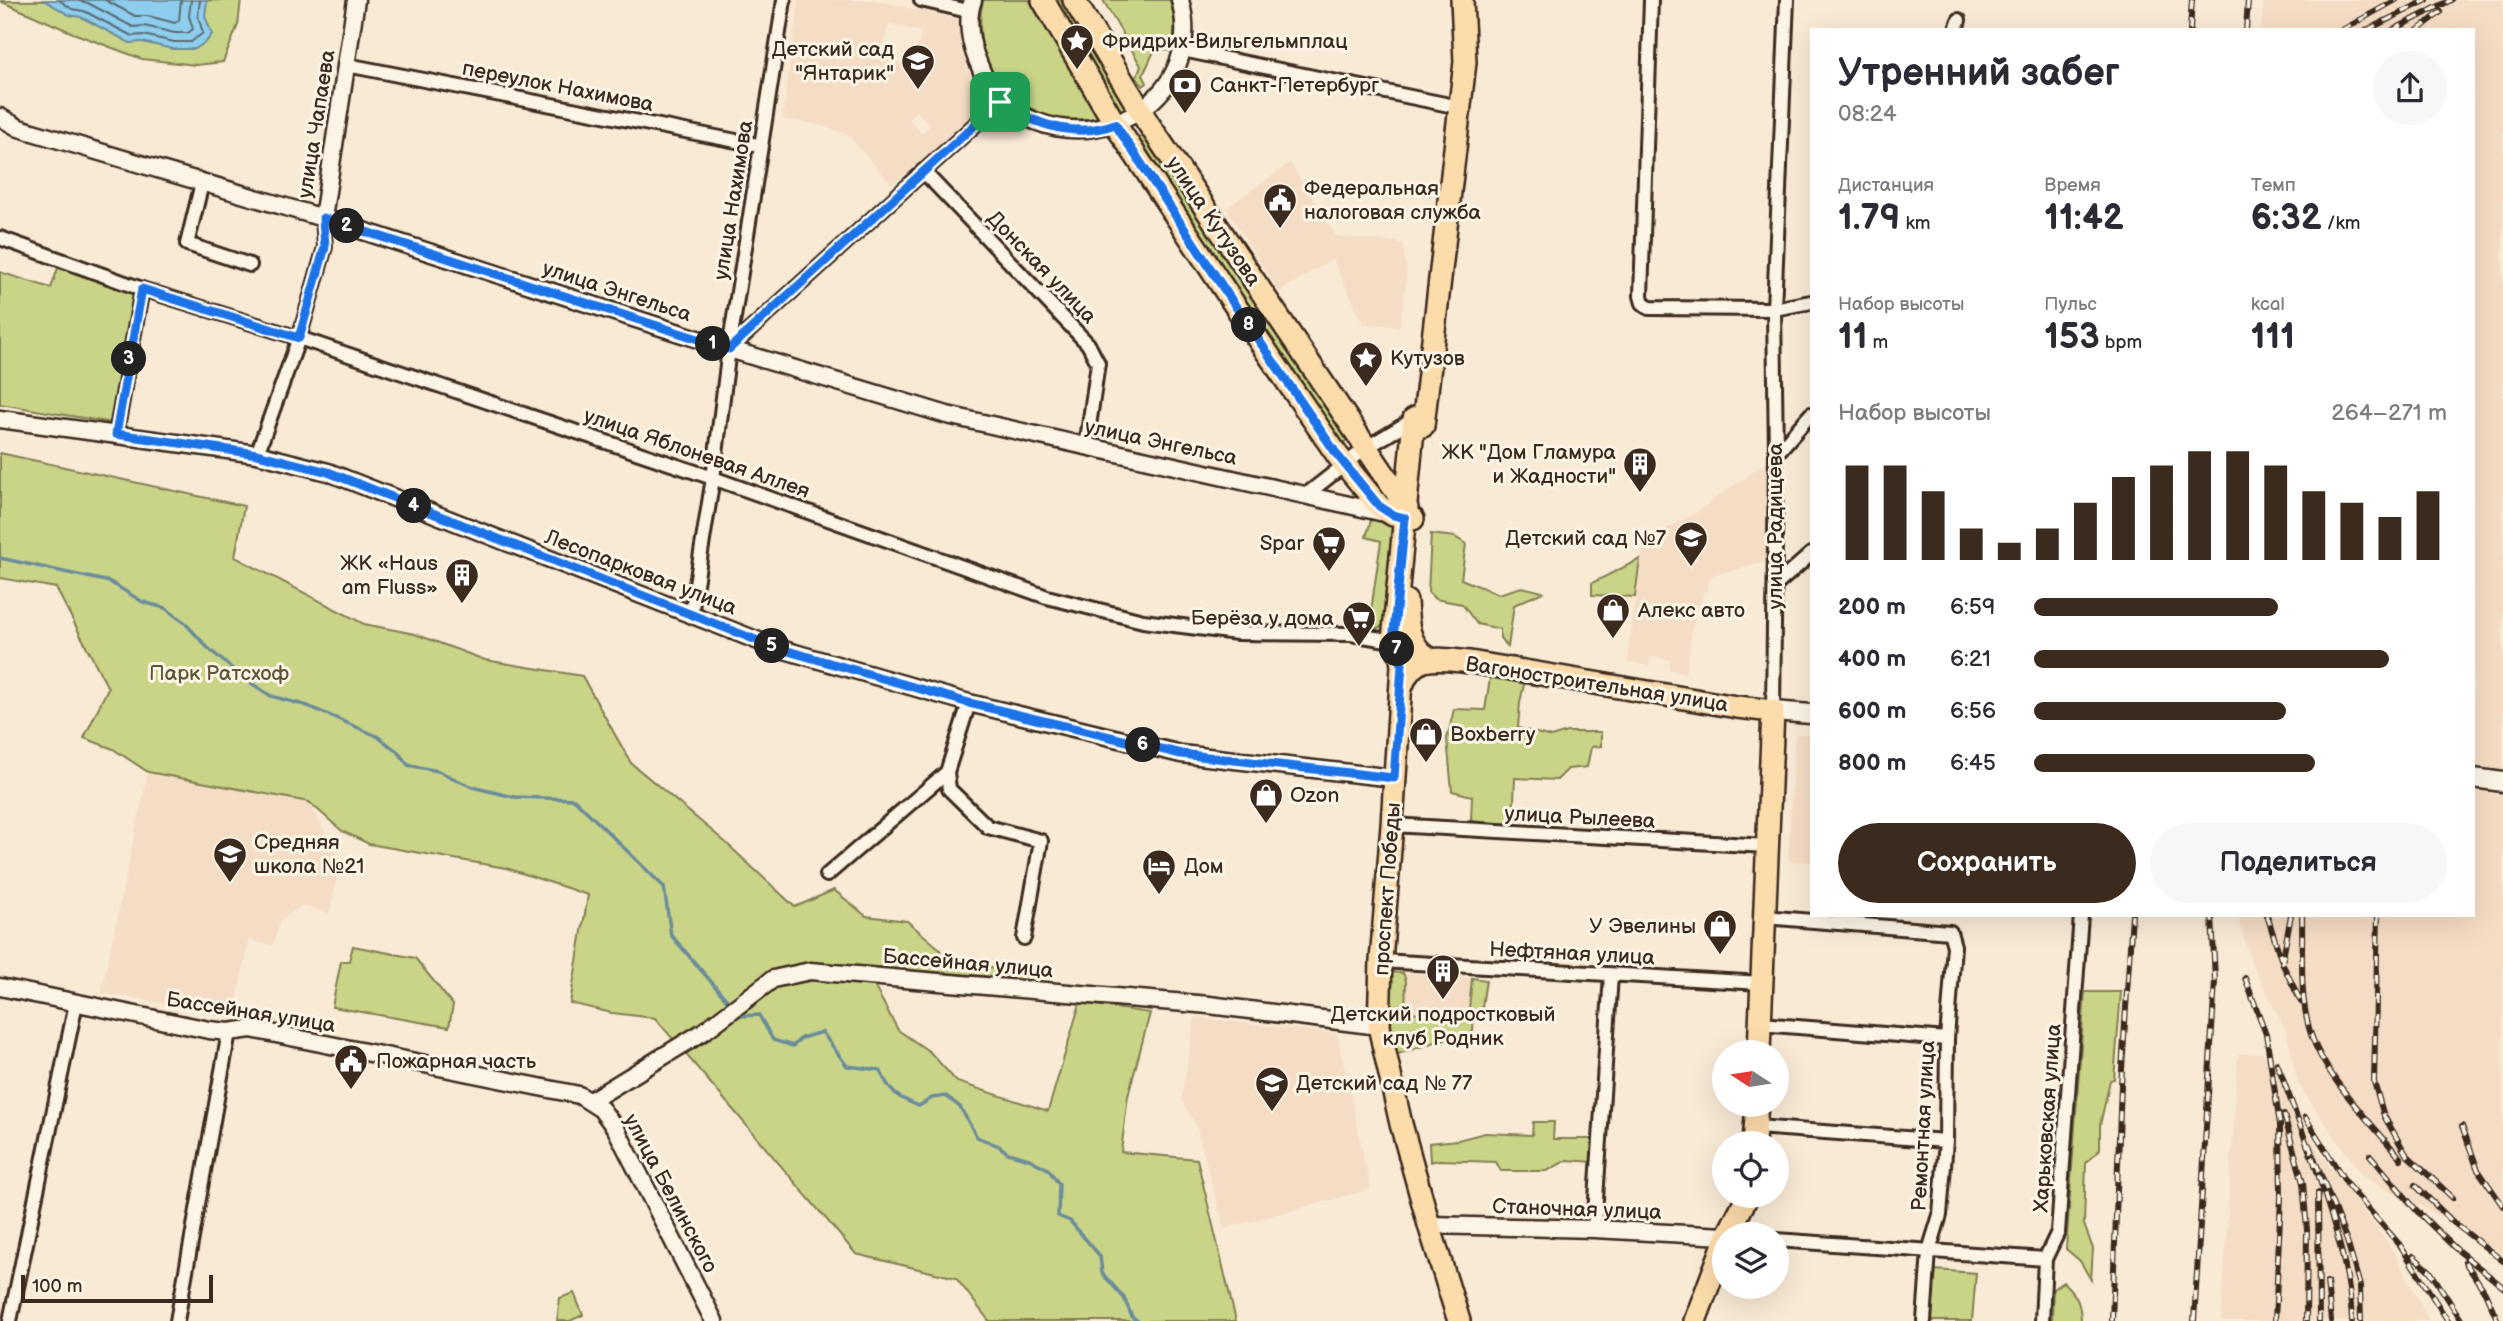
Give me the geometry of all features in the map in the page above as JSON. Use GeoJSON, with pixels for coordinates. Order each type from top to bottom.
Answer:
{"type":"FeatureCollection","features":[{"type":"Feature","properties":{"kind":"main road","name":"улица Кутузова"},"geometry":{"type":"LineString","coordinates":[[1043,0],[1115,124],[1232,301],[1346,466],[1379,506],[1404,514]]}},
{"type":"Feature","properties":{"kind":"main road","name":"улица Кутузова"},"geometry":{"type":"LineString","coordinates":[[1074,0],[1140,111],[1366,448],[1404,514]]}},
{"type":"Feature","properties":{"kind":"main road","name":"проспект Победы"},"geometry":{"type":"LineString","coordinates":[[1459,1321],[1401,1124],[1379,1026],[1381,961],[1402,665],[1393,641],[1404,514],[1465,62],[1462,0]]}},
{"type":"Feature","properties":{"kind":"main road","name":"проспект Победы"},"geometry":{"type":"LineString","coordinates":[[1404,514],[1407,624],[1417,649],[1429,658]]}},
{"type":"Feature","properties":{"kind":"main road"},"geometry":{"type":"LineString","coordinates":[[1400,691],[1410,671],[1429,658]]}},
{"type":"Feature","properties":{"kind":"main road","name":"Вагоностроительная улица"},"geometry":{"type":"LineString","coordinates":[[1429,658],[1470,662],[1737,707],[1810,714]]}},
{"type":"Feature","properties":{"kind":"main road","name":"улица Радищева"},"geometry":{"type":"LineString","coordinates":[[1759,1040],[1773,711]]}},
{"type":"Feature","properties":{"kind":"main road"},"geometry":{"type":"LineString","coordinates":[[2475,778],[2503,782]]}},
{"type":"Feature","properties":{"kind":"main road"},"geometry":{"type":"LineString","coordinates":[[1695,1321],[1712,1276]]}},
{"type":"Feature","properties":{"kind":"street","name":"улица Чапаева"},"geometry":{"type":"LineString","coordinates":[[257,454],[299,338],[325,247],[323,218],[356,0]]}},
{"type":"Feature","properties":{"kind":"street","name":"улица Нахимова"},"geometry":{"type":"LineString","coordinates":[[691,615],[713,478],[729,349],[784,0]]}},
{"type":"Feature","properties":{"kind":"street"},"geometry":{"type":"LineString","coordinates":[[921,0],[971,5],[973,51],[983,76],[1000,102],[1021,116],[1044,125],[1076,131],[1115,124],[1140,111],[1160,94],[1183,50],[1183,11],[1180,0]]}},
{"type":"Feature","properties":{"kind":"street"},"geometry":{"type":"LineString","coordinates":[[1651,0],[1641,296],[1643,303],[1649,308],[1774,309],[1810,302]]}},
{"type":"Feature","properties":{"kind":"street","name":"улица Радищева"},"geometry":{"type":"LineString","coordinates":[[1773,711],[1776,585],[1774,309],[1787,0]]}},
{"type":"Feature","properties":{"kind":"street"},"geometry":{"type":"LineString","coordinates":[[1183,50],[1459,107]]}},
{"type":"Feature","properties":{"kind":"street","name":"переулок Нахимова"},"geometry":{"type":"LineString","coordinates":[[347,65],[762,146]]}},
{"type":"Feature","properties":{"kind":"street"},"geometry":{"type":"LineString","coordinates":[[729,349],[1000,102]]}},
{"type":"Feature","properties":{"kind":"street","name":"улица Энгельса"},"geometry":{"type":"LineString","coordinates":[[0,117],[19,128],[323,218],[729,349],[947,415],[1404,514]]}},
{"type":"Feature","properties":{"kind":"street","name":"Донская улица"},"geometry":{"type":"LineString","coordinates":[[923,171],[1088,344],[1098,363],[1086,447]]}},
{"type":"Feature","properties":{"kind":"street"},"geometry":{"type":"LineString","coordinates":[[202,183],[187,244],[250,265]]}},
{"type":"Feature","properties":{"kind":"street","name":"улица Яблоневая Аллея"},"geometry":{"type":"LineString","coordinates":[[0,238],[142,289],[299,338],[713,478],[1024,590],[1143,621],[1237,633],[1351,634],[1393,641]]}},
{"type":"Feature","properties":{"kind":"street"},"geometry":{"type":"LineString","coordinates":[[116,434],[142,289]]}},
{"type":"Feature","properties":{"kind":"street"},"geometry":{"type":"LineString","coordinates":[[1776,454],[1810,415]]}},
{"type":"Feature","properties":{"kind":"street"},"geometry":{"type":"LineString","coordinates":[[1307,494],[1366,448],[1419,417]]}},
{"type":"Feature","properties":{"kind":"street","name":"Лесопарковая улица"},"geometry":{"type":"LineString","coordinates":[[0,419],[257,454],[328,472],[774,647],[969,703],[1181,754],[1394,778]]}},
{"type":"Feature","properties":{"kind":"street"},"geometry":{"type":"LineString","coordinates":[[1776,585],[1810,555]]}},
{"type":"Feature","properties":{"kind":"street"},"geometry":{"type":"LineString","coordinates":[[969,703],[947,772],[949,789],[988,827],[1041,841],[1024,938]]}},
{"type":"Feature","properties":{"kind":"street"},"geometry":{"type":"LineString","coordinates":[[827,875],[947,772]]}},
{"type":"Feature","properties":{"kind":"street","name":"улица Рылеева"},"geometry":{"type":"LineString","coordinates":[[1392,825],[1767,846]]}},
{"type":"Feature","properties":{"kind":"street","name":"Харьковская улица"},"geometry":{"type":"LineString","coordinates":[[2042,1321],[2045,1259],[2058,1232],[2081,917]]}},
{"type":"Feature","properties":{"kind":"street","name":"Ремонтная улица"},"geometry":{"type":"LineString","coordinates":[[1764,918],[1950,932],[1954,946],[1947,1039],[1946,1141],[1940,1215],[1929,1251],[1924,1321]]}},
{"type":"Feature","properties":{"kind":"street","name":"Нефтяная улица"},"geometry":{"type":"LineString","coordinates":[[1381,961],[1762,983]]}},
{"type":"Feature","properties":{"kind":"street","name":"Бассейная улица"},"geometry":{"type":"LineString","coordinates":[[0,988],[229,1032],[251,1029],[585,1098],[704,1032],[773,979],[810,971],[1209,1005],[1379,1026]]}},
{"type":"Feature","properties":{"kind":"street"},"geometry":{"type":"LineString","coordinates":[[1594,1229],[1611,975]]}},
{"type":"Feature","properties":{"kind":"street"},"geometry":{"type":"LineString","coordinates":[[10,1321],[76,1003]]}},
{"type":"Feature","properties":{"kind":"street"},"geometry":{"type":"LineString","coordinates":[[1760,1024],[1947,1039]]}},
{"type":"Feature","properties":{"kind":"street"},"geometry":{"type":"LineString","coordinates":[[177,1321],[229,1032]]}},
{"type":"Feature","properties":{"kind":"street","name":"улица Белинского"},"geometry":{"type":"LineString","coordinates":[[585,1098],[601,1109],[616,1129],[714,1321]]}},
{"type":"Feature","properties":{"kind":"street"},"geometry":{"type":"LineString","coordinates":[[1789,1136],[1946,1141]]}},
{"type":"Feature","properties":{"kind":"street","name":"Станочная улица"},"geometry":{"type":"LineString","coordinates":[[1429,1225],[1712,1234]]}},
{"type":"Feature","properties":{"kind":"street"},"geometry":{"type":"LineString","coordinates":[[1789,1241],[2045,1259]]}},
{"type":"Feature","properties":{"kind":"shaded area"},"geometry":{"type":"Polygon","coordinates":[[[799,0],[874,0],[959,19],[961,48],[972,81],[986,107],[892,185],[847,134],[815,124],[782,119],[799,0]],[[889,24],[882,51],[892,53],[891,61],[912,66],[921,32],[889,24]],[[916,111],[909,119],[922,133],[930,125],[916,111]]]}},
{"type":"Feature","properties":{"kind":"shaded area"},"geometry":{"type":"Polygon","coordinates":[[[2264,0],[2503,0],[2503,773],[2475,768],[2475,28],[2261,28],[2264,0]]]}},
{"type":"Feature","properties":{"kind":"shaded area"},"geometry":{"type":"Polygon","coordinates":[[[1290,163],[1336,236],[1403,243],[1407,273],[1400,326],[1364,324],[1332,259],[1279,292],[1226,208],[1290,163]]]}},
{"type":"Feature","properties":{"kind":"shaded area","name":"Детский сад №7"},"geometry":{"type":"Polygon","coordinates":[[[1771,459],[1770,560],[1712,576],[1694,616],[1686,673],[1669,670],[1670,660],[1651,657],[1649,666],[1627,662],[1644,541],[1694,514],[1771,459]]]}},
{"type":"Feature","properties":{"kind":"shaded area"},"geometry":{"type":"Polygon","coordinates":[[[1795,734],[1810,735],[1810,862],[1788,861],[1795,734]]]}},
{"type":"Feature","properties":{"kind":"shaded area","name":"Средняя школа №21"},"geometry":{"type":"Polygon","coordinates":[[[148,772],[309,802],[341,862],[329,914],[302,905],[280,921],[273,946],[249,940],[234,1015],[101,993],[148,772]]]}},
{"type":"Feature","properties":{"kind":"shaded area"},"geometry":{"type":"Polygon","coordinates":[[[2475,791],[2503,794],[2503,1254],[2438,1215],[2363,1177],[2298,1084],[2286,1031],[2252,964],[2238,917],[2475,917],[2475,791]]]}},
{"type":"Feature","properties":{"kind":"shaded area","name":"Детский подростковый клуб Родник"},"geometry":{"type":"Polygon","coordinates":[[[1386,972],[1472,978],[1468,1020],[1408,1052],[1386,972]]]}},
{"type":"Feature","properties":{"kind":"shaded area","name":"Детский сад № 77"},"geometry":{"type":"Polygon","coordinates":[[[1195,1017],[1337,1034],[1371,1189],[1224,1229],[1196,1126],[1181,1100],[1195,1017]]]}},
{"type":"Feature","properties":{"kind":"shaded area"},"geometry":{"type":"Polygon","coordinates":[[[2263,1053],[2324,1159],[2394,1251],[2429,1321],[2221,1321],[2238,1054],[2263,1053]]]}},
{"type":"Feature","properties":{"kind":"green space"},"geometry":{"type":"Polygon","coordinates":[[[241,0],[238,25],[223,62],[196,65],[142,59],[0,1],[241,0]]]}},
{"type":"Feature","properties":{"kind":"green space"},"geometry":{"type":"Polygon","coordinates":[[[983,0],[1029,0],[1099,118],[1061,120],[1040,116],[1007,95],[986,61],[981,41],[983,0]]]}},
{"type":"Feature","properties":{"kind":"green space"},"geometry":{"type":"Polygon","coordinates":[[[1053,0],[1066,0],[1128,106],[1118,112],[1053,0]]]}},
{"type":"Feature","properties":{"kind":"green space"},"geometry":{"type":"Polygon","coordinates":[[[1103,0],[1170,0],[1174,25],[1172,45],[1170,51],[1156,47],[1143,75],[1147,83],[1143,86],[1136,77],[1141,66],[1103,0]]]}},
{"type":"Feature","properties":{"kind":"green space"},"geometry":{"type":"Polygon","coordinates":[[[1146,133],[1350,438],[1340,445],[1136,140],[1146,133]]]}},
{"type":"Feature","properties":{"kind":"green space"},"geometry":{"type":"Polygon","coordinates":[[[58,268],[135,290],[113,423],[0,404],[0,272],[51,288],[58,268]]]}},
{"type":"Feature","properties":{"kind":"green space","name":"Парк Ратсхоф"},"geometry":{"type":"Polygon","coordinates":[[[0,453],[244,506],[235,557],[364,624],[415,634],[485,660],[582,676],[631,763],[724,841],[795,907],[834,890],[866,916],[907,921],[939,948],[946,965],[963,964],[1033,972],[1027,984],[871,980],[898,1030],[930,1052],[957,1082],[1048,1111],[1080,1003],[1150,1013],[1128,1096],[1121,1152],[1197,1159],[1236,1321],[989,1321],[956,1278],[856,1254],[655,1018],[612,1013],[570,1003],[588,895],[506,868],[369,844],[342,831],[309,802],[148,772],[113,749],[84,738],[108,688],[56,588],[0,578],[0,453]]]}},
{"type":"Feature","properties":{"kind":"green space"},"geometry":{"type":"Polygon","coordinates":[[[1372,517],[1393,521],[1395,528],[1384,626],[1377,628],[1366,626],[1364,620],[1370,618],[1381,541],[1366,537],[1372,517]]]}},
{"type":"Feature","properties":{"kind":"green space"},"geometry":{"type":"Polygon","coordinates":[[[1431,534],[1455,537],[1466,544],[1461,579],[1498,594],[1522,587],[1543,592],[1514,605],[1508,647],[1500,638],[1500,629],[1477,624],[1462,604],[1435,599],[1428,592],[1431,534]]]}},
{"type":"Feature","properties":{"kind":"green space"},"geometry":{"type":"Polygon","coordinates":[[[1640,559],[1635,597],[1592,595],[1592,583],[1640,559]]]}},
{"type":"Feature","properties":{"kind":"green space"},"geometry":{"type":"Polygon","coordinates":[[[1491,672],[1526,676],[1518,728],[1551,737],[1567,732],[1601,732],[1601,746],[1591,747],[1587,767],[1568,769],[1557,780],[1515,778],[1513,828],[1471,821],[1472,796],[1452,791],[1447,739],[1454,709],[1485,710],[1491,672]]]}},
{"type":"Feature","properties":{"kind":"green space"},"geometry":{"type":"Polygon","coordinates":[[[353,946],[415,958],[453,1005],[449,1027],[332,1007],[341,961],[349,961],[353,946]]]}},
{"type":"Feature","properties":{"kind":"green space"},"geometry":{"type":"Polygon","coordinates":[[[1386,972],[1403,973],[1406,981],[1405,1013],[1429,1012],[1458,1016],[1462,1023],[1468,1020],[1472,978],[1486,980],[1482,1007],[1474,1013],[1473,1031],[1469,1037],[1457,1035],[1392,1056],[1386,972]]]}},
{"type":"Feature","properties":{"kind":"green space"},"geometry":{"type":"Polygon","coordinates":[[[2085,992],[2121,992],[2114,1079],[2110,1080],[2100,1125],[2100,1149],[2086,1163],[2084,1224],[2093,1249],[2091,1280],[2080,1261],[2066,1249],[2085,992]]]}},
{"type":"Feature","properties":{"kind":"green space"},"geometry":{"type":"Polygon","coordinates":[[[1533,1122],[1554,1122],[1553,1139],[1596,1139],[1594,1162],[1567,1160],[1547,1171],[1501,1171],[1496,1162],[1430,1162],[1429,1143],[1458,1140],[1485,1133],[1532,1135],[1533,1122]]]}},
{"type":"Feature","properties":{"kind":"green space"},"geometry":{"type":"Polygon","coordinates":[[[1935,1270],[1976,1273],[1972,1321],[1931,1321],[1935,1270]]]}},
{"type":"Feature","properties":{"kind":"green space"},"geometry":{"type":"Polygon","coordinates":[[[2063,1282],[2077,1299],[2081,1321],[2052,1321],[2053,1289],[2063,1282]]]}},
{"type":"Feature","properties":{"kind":"green space"},"geometry":{"type":"Polygon","coordinates":[[[574,1293],[583,1315],[570,1321],[557,1321],[560,1298],[574,1293]]]}},
{"type":"Feature","properties":{"kind":"water"},"geometry":{"type":"Polygon","coordinates":[[[44,0],[207,0],[205,16],[212,34],[195,49],[130,43],[81,17],[69,15],[44,0]]]}},
{"type":"Feature","properties":{"kind":"waterway"},"geometry":{"type":"LineString","coordinates":[[0,558],[110,582],[143,602],[165,608],[184,622],[208,648],[242,677],[271,696],[308,706],[377,736],[398,752],[408,765],[438,771],[472,787],[514,797],[574,799],[664,887],[671,935],[732,1006]]}},
{"type":"Feature","properties":{"kind":"waterway"},"geometry":{"type":"LineString","coordinates":[[737,1011],[741,1016],[759,1015],[773,1040],[793,1046],[801,1038],[822,1032],[847,1066],[880,1070],[895,1093],[919,1106],[932,1098],[946,1096],[960,1107],[977,1137],[1048,1169],[1059,1184],[1058,1216],[1070,1221],[1100,1256],[1102,1273],[1124,1298],[1132,1317],[1138,1321]]}},
{"type":"Feature","properties":{"kind":"railway"},"geometry":{"type":"LineString","coordinates":[[2190,28],[2192,0]]}},
{"type":"Feature","properties":{"kind":"railway"},"geometry":{"type":"LineString","coordinates":[[2246,28],[2248,0]]}},
{"type":"Feature","properties":{"kind":"railway"},"geometry":{"type":"LineString","coordinates":[[2346,28],[2396,0]]}},
{"type":"Feature","properties":{"kind":"railway"},"geometry":{"type":"LineString","coordinates":[[2371,28],[2427,0]]}},
{"type":"Feature","properties":{"kind":"railway"},"geometry":{"type":"LineString","coordinates":[[2397,28],[2451,0]]}},
{"type":"Feature","properties":{"kind":"railway"},"geometry":{"type":"LineString","coordinates":[[2421,28],[2441,12]]}},
{"type":"Feature","properties":{"kind":"railway"},"geometry":{"type":"LineString","coordinates":[[2112,1321],[2121,1085],[2132,917]]}},
{"type":"Feature","properties":{"kind":"railway"},"geometry":{"type":"LineString","coordinates":[[2194,1321],[2215,981],[2212,917]]}},
{"type":"Feature","properties":{"kind":"railway"},"geometry":{"type":"LineString","coordinates":[[2268,917],[2281,959]]}},
{"type":"Feature","properties":{"kind":"railway"},"geometry":{"type":"LineString","coordinates":[[2291,917],[2282,963],[2301,1002]]}},
{"type":"Feature","properties":{"kind":"railway"},"geometry":{"type":"LineString","coordinates":[[2302,917],[2304,1000],[2315,1046],[2348,1097],[2401,1159]]}},
{"type":"Feature","properties":{"kind":"railway"},"geometry":{"type":"LineString","coordinates":[[2378,917],[2374,1082],[2384,1116],[2406,1154],[2453,1198]]}},
{"type":"Feature","properties":{"kind":"railway"},"geometry":{"type":"LineString","coordinates":[[2245,978],[2266,1034],[2280,1125],[2281,1197],[2275,1321]]}},
{"type":"Feature","properties":{"kind":"railway"},"geometry":{"type":"LineString","coordinates":[[2277,1063],[2311,1155]]}},
{"type":"Feature","properties":{"kind":"railway"},"geometry":{"type":"LineString","coordinates":[[2284,1115],[2303,1183],[2307,1230],[2306,1321]]}},
{"type":"Feature","properties":{"kind":"railway"},"geometry":{"type":"LineString","coordinates":[[2305,1117],[2348,1186],[2400,1245],[2448,1321]]}},
{"type":"Feature","properties":{"kind":"railway"},"geometry":{"type":"LineString","coordinates":[[2462,1126],[2478,1170],[2503,1206]]}},
{"type":"Feature","properties":{"kind":"railway"},"geometry":{"type":"LineString","coordinates":[[2352,1321],[2342,1254],[2309,1145],[2347,1241],[2360,1286],[2361,1321]]}},
{"type":"Feature","properties":{"kind":"railway"},"geometry":{"type":"LineString","coordinates":[[2370,1155],[2417,1211],[2455,1248],[2503,1287]]}},
{"type":"Feature","properties":{"kind":"railway"},"geometry":{"type":"LineString","coordinates":[[2415,1185],[2454,1223],[2503,1261]]}},
{"type":"Feature","properties":{"kind":"railway"},"geometry":{"type":"LineString","coordinates":[[2318,1193],[2319,1321]]}},
{"type":"Feature","properties":{"kind":"railway"},"geometry":{"type":"LineString","coordinates":[[2413,1256],[2430,1271],[2462,1321]]}},
{"type":"Feature","properties":{"kind":"railway"},"geometry":{"type":"LineString","coordinates":[[2465,1262],[2485,1292],[2498,1321]]}},
{"type":"Feature","properties":{"kind":"railway"},"geometry":{"type":"LineString","coordinates":[[2327,1282],[2331,1321]]}},
{"type":"Feature","properties":{"kind":"place","name":"Фридрих-Вильгельмплац"},"geometry":{"type":"Point","coordinates":[1077,71]}},
{"type":"Feature","properties":{"kind":"place","name":"Детский сад \"Янтарик\""},"geometry":{"type":"Point","coordinates":[918,91]}},
{"type":"Feature","properties":{"kind":"place","name":"Санкт-Петербург"},"geometry":{"type":"Point","coordinates":[1185,115]}},
{"type":"Feature","properties":{"kind":"place","name":"Федеральная налоговая служба"},"geometry":{"type":"Point","coordinates":[1280,230]}},
{"type":"Feature","properties":{"kind":"place","name":"Кутузов"},"geometry":{"type":"Point","coordinates":[1366,388]}},
{"type":"Feature","properties":{"kind":"place","name":"ЖК \"Дом Гламура и Жадности\""},"geometry":{"type":"Point","coordinates":[1640,494]}},
{"type":"Feature","properties":{"kind":"place","name":"Детский сад №7"},"geometry":{"type":"Point","coordinates":[1691,568]}},
{"type":"Feature","properties":{"kind":"place","name":"Spar"},"geometry":{"type":"Point","coordinates":[1329,573]}},
{"type":"Feature","properties":{"kind":"place","name":"ЖК «Haus am Fluss»"},"geometry":{"type":"Point","coordinates":[462,605]}},
{"type":"Feature","properties":{"kind":"place","name":"Алекс авто"},"geometry":{"type":"Point","coordinates":[1613,640]}},
{"type":"Feature","properties":{"kind":"place","name":"Берёза у дома"},"geometry":{"type":"Point","coordinates":[1359,648]}},
{"type":"Feature","properties":{"kind":"place","name":"Boxberry"},"geometry":{"type":"Point","coordinates":[1426,764]}},
{"type":"Feature","properties":{"kind":"place","name":"Ozon"},"geometry":{"type":"Point","coordinates":[1266,825]}},
{"type":"Feature","properties":{"kind":"place","name":"Средняя школа №21"},"geometry":{"type":"Point","coordinates":[230,884]}},
{"type":"Feature","properties":{"kind":"place","name":"Дом"},"geometry":{"type":"Point","coordinates":[1159,896]}},
{"type":"Feature","properties":{"kind":"place","name":"У Эвелины"},"geometry":{"type":"Point","coordinates":[1720,956]}},
{"type":"Feature","properties":{"kind":"place","name":"Детский подростковый клуб Родник"},"geometry":{"type":"Point","coordinates":[1443,1001]}},
{"type":"Feature","properties":{"kind":"place","name":"Пожарная часть"},"geometry":{"type":"Point","coordinates":[351,1091]}},
{"type":"Feature","properties":{"kind":"place","name":"Детский сад № 77"},"geometry":{"type":"Point","coordinates":[1272,1113]}},
{"type":"Feature","properties":{"kind":"route"},"geometry":{"type":"LineString","coordinates":[[1000,102],[1021,116],[1044,125],[1076,131],[1115,124],[1338,456],[1379,506],[1393,515],[1405,518],[1393,641],[1402,665],[1394,778],[1181,754],[969,703],[774,647],[328,472],[257,454],[116,434],[142,289],[299,338],[325,247],[323,218],[729,349],[1000,102]]}}]}
